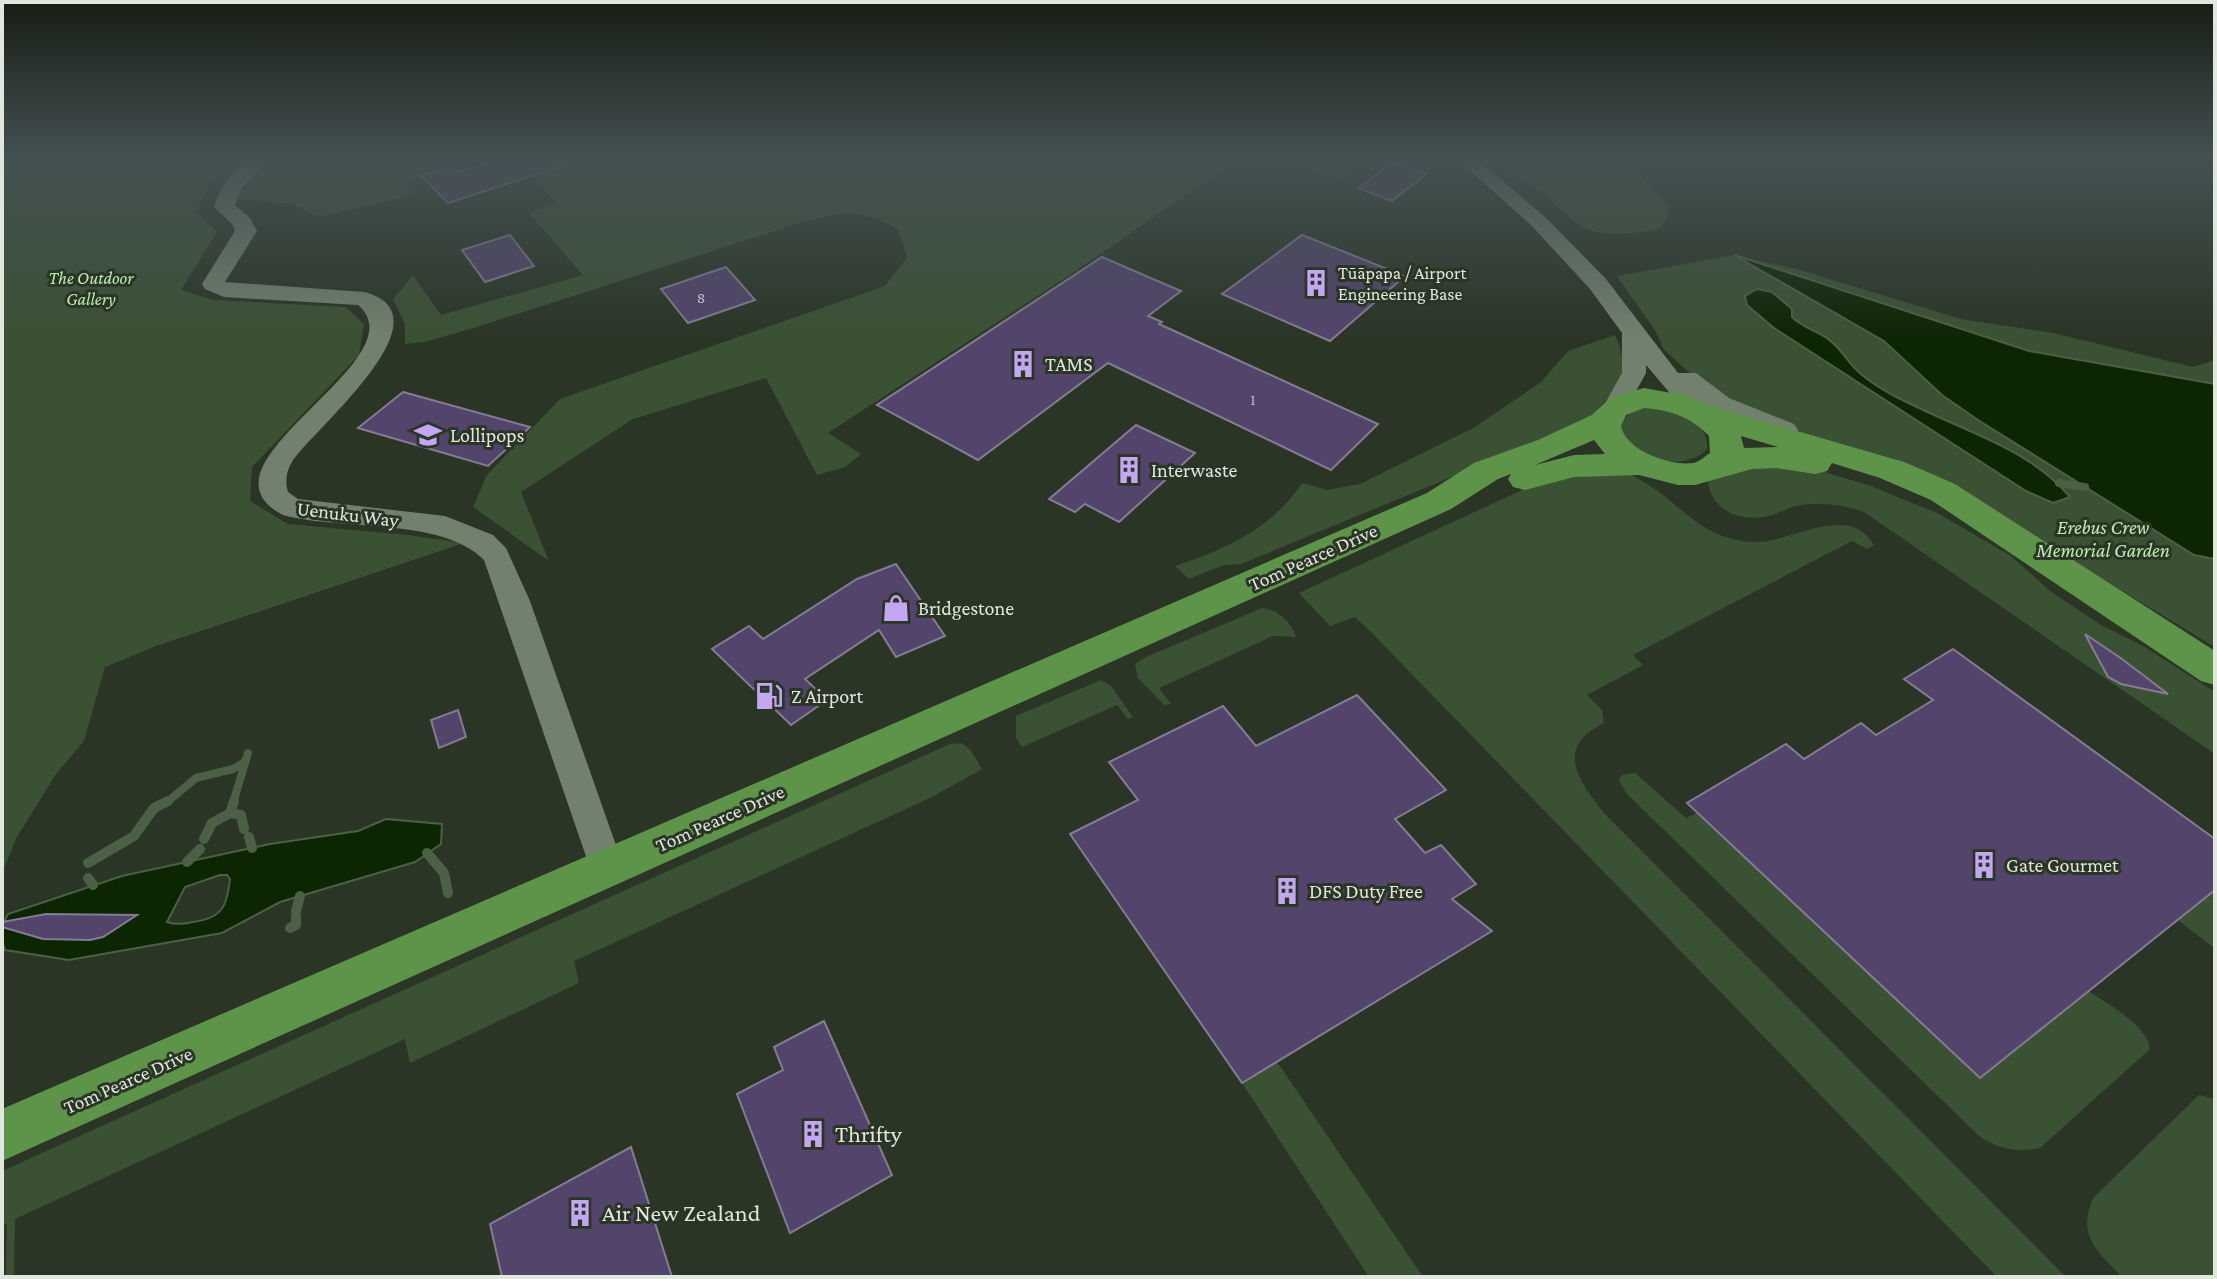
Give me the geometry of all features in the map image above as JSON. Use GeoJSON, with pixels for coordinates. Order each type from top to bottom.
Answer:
{"type":"FeatureCollection","features":[{"type":"Feature","properties":{"kind":"main road"},"geometry":{"type":"LineString","coordinates":[[2025,548],[1900,490],[1823,465],[1766,457],[1733,460],[1701,472],[1683,474],[1640,464],[1610,441],[1610,414],[1644,398],[1682,404],[1892,470],[1958,501],[2025,548],[2215,670]]}},
{"type":"Feature","properties":{"kind":"main road"},"geometry":{"type":"LineString","coordinates":[[1700,412],[1715,423],[1724,434],[1728,446],[1725,457],[1715,466]]}},
{"type":"Feature","properties":{"kind":"main road","name":"Tom Pearce Drive"},"geometry":{"type":"LineString","coordinates":[[2,1135],[1439,501],[1486,471],[1550,448],[1610,414]]}},
{"type":"Feature","properties":{"kind":"main road","name":"Tom Pearce Drive"},"geometry":{"type":"LineString","coordinates":[[1439,501],[1503,487],[1564,468],[1640,464]]}},
{"type":"Feature","properties":{"kind":"street","name":"Uenuku Way"},"geometry":{"type":"LineString","coordinates":[[239,219],[246,231],[213,284],[224,290],[364,299],[372,303],[381,318],[378,341],[368,362],[289,448],[274,469],[270,484],[275,496],[293,508],[445,526],[483,542],[496,555],[515,601],[607,868]]}},
{"type":"Feature","properties":{"kind":"street"},"geometry":{"type":"LineString","coordinates":[[1534,219],[1598,284],[1700,412]]}},
{"type":"Feature","properties":{"kind":"street"},"geometry":{"type":"LineString","coordinates":[[1610,414],[1634,373],[1634,333]]}},
{"type":"Feature","properties":{"kind":"street"},"geometry":{"type":"LineString","coordinates":[[1634,333],[1720,404],[1892,470]]}},
{"type":"Feature","properties":{"kind":"green space","name":"The Outdoor Gallery"},"geometry":{"type":"Polygon","coordinates":[[[2,219],[204,219],[217,232],[181,290],[213,300],[346,307],[364,324],[359,355],[252,467],[250,501],[288,524],[464,543],[156,646],[105,667],[84,741],[56,774],[17,837],[2,873],[2,219]]]}},
{"type":"Feature","properties":{"kind":"green space"},"geometry":{"type":"Polygon","coordinates":[[[534,219],[818,219],[425,342],[405,344],[405,324],[393,299],[413,275],[441,315],[583,275],[534,219]]]}},
{"type":"Feature","properties":{"kind":"green space"},"geometry":{"type":"Polygon","coordinates":[[[874,219],[1152,219],[828,433],[861,454],[845,467],[817,475],[766,378],[633,419],[521,492],[549,561],[473,507],[487,475],[560,399],[885,286],[907,258],[898,229],[874,219]]]}},
{"type":"Feature","properties":{"kind":"green space"},"geometry":{"type":"Polygon","coordinates":[[[1572,219],[1666,219],[1659,228],[1620,234],[1591,230],[1572,219]]]}},
{"type":"Feature","properties":{"kind":"green space","name":"Erebus Crew Memorial Garden"},"geometry":{"type":"Polygon","coordinates":[[[1734,255],[1800,270],[1961,319],[2053,333],[2193,367],[2215,360],[2215,647],[1982,506],[1782,427],[1714,394],[1664,350],[1656,332],[1617,276],[1734,255]]]}},
{"type":"Feature","properties":{"kind":"green space"},"geometry":{"type":"Polygon","coordinates":[[[1615,335],[1623,362],[1622,373],[1613,392],[1587,421],[1241,564],[1224,565],[1189,579],[1175,566],[1246,536],[1276,513],[1302,483],[1327,490],[1360,484],[1475,427],[1541,382],[1568,351],[1615,335]]]}},
{"type":"Feature","properties":{"kind":"green space"},"geometry":{"type":"Polygon","coordinates":[[[1643,408],[1685,416],[1702,429],[1707,449],[1699,456],[1678,462],[1655,459],[1634,449],[1625,440],[1619,424],[1632,411],[1643,408]]]}},
{"type":"Feature","properties":{"kind":"green space"},"geometry":{"type":"Polygon","coordinates":[[[1737,466],[1808,467],[1871,486],[1939,514],[2011,556],[2050,591],[2101,625],[2143,646],[2215,692],[2215,754],[1864,512],[1833,505],[1809,504],[1761,517],[1731,513],[1716,501],[1708,482],[1712,476],[1737,466]]]}},
{"type":"Feature","properties":{"kind":"green space"},"geometry":{"type":"Polygon","coordinates":[[[1622,472],[1656,490],[1698,523],[1732,539],[1768,541],[1834,525],[1849,526],[1863,532],[1874,545],[1867,549],[1852,541],[1633,655],[1643,665],[1587,695],[1602,710],[1604,723],[1579,743],[1575,754],[1576,765],[1586,789],[1605,814],[2066,1277],[1997,1277],[1371,632],[1355,617],[1330,626],[1299,593],[1546,479],[1622,472]]]}},
{"type":"Feature","properties":{"kind":"green space"},"geometry":{"type":"Polygon","coordinates":[[[1262,608],[1283,617],[1296,637],[1273,636],[1159,688],[1171,704],[1164,705],[1138,678],[1135,664],[1144,658],[1262,608]]]}},
{"type":"Feature","properties":{"kind":"green space"},"geometry":{"type":"Polygon","coordinates":[[[1101,680],[1111,686],[1133,717],[1128,719],[1117,705],[1022,747],[1016,738],[1016,716],[1101,680]]]}},
{"type":"Feature","properties":{"kind":"green space"},"geometry":{"type":"Polygon","coordinates":[[[961,743],[970,749],[982,769],[932,797],[574,961],[579,983],[410,1063],[405,1039],[15,1219],[14,1277],[6,1277],[7,1223],[2,1225],[2,1171],[950,744],[961,743]]]}},
{"type":"Feature","properties":{"kind":"green space"},"geometry":{"type":"Polygon","coordinates":[[[1635,773],[1686,818],[1697,813],[1980,1078],[2089,991],[2134,1023],[2142,1031],[2150,1049],[2040,1148],[2016,1150],[1980,1137],[1626,793],[1619,780],[1622,775],[1635,773]]]}},
{"type":"Feature","properties":{"kind":"green space"},"geometry":{"type":"Polygon","coordinates":[[[2215,890],[2215,949],[2178,920],[2215,890]]]}},
{"type":"Feature","properties":{"kind":"green space"},"geometry":{"type":"Polygon","coordinates":[[[1276,1062],[1423,1277],[1369,1277],[1242,1083],[1276,1062]]]}},
{"type":"Feature","properties":{"kind":"green space"},"geometry":{"type":"Polygon","coordinates":[[[2199,1095],[2215,1099],[2215,1277],[2122,1277],[2092,1242],[2087,1223],[2093,1198],[2199,1095]]]}},
{"type":"Feature","properties":{"kind":"shaded area"},"geometry":{"type":"Polygon","coordinates":[[[1734,255],[2029,351],[2215,384],[2215,559],[2194,555],[1978,420],[1942,395],[1884,341],[1734,255]]]}},
{"type":"Feature","properties":{"kind":"shaded area"},"geometry":{"type":"Polygon","coordinates":[[[1757,289],[1772,292],[1792,309],[1792,317],[1828,339],[1856,370],[1874,384],[2019,455],[2070,497],[2053,503],[2026,491],[1774,328],[1747,305],[1745,296],[1757,289]]]}},
{"type":"Feature","properties":{"kind":"shaded area"},"geometry":{"type":"Polygon","coordinates":[[[386,819],[442,824],[441,844],[415,862],[280,902],[222,933],[69,960],[5,950],[3,946],[2,932],[8,914],[122,876],[270,844],[358,831],[386,819]],[[227,875],[185,887],[167,922],[186,923],[217,914],[227,897],[230,879],[227,875]]]}},
{"type":"Feature","properties":{"kind":"building"},"geometry":{"type":"Polygon","coordinates":[[[510,235],[534,266],[485,282],[462,250],[510,235]]]}},
{"type":"Feature","properties":{"kind":"building","name":"Tūāpapa / Airport Engineering Base"},"geometry":{"type":"Polygon","coordinates":[[[1302,235],[1405,276],[1330,341],[1222,294],[1302,235]]]}},
{"type":"Feature","properties":{"kind":"building"},"geometry":{"type":"Polygon","coordinates":[[[1102,257],[1181,291],[1148,316],[1162,322],[1159,324],[1378,424],[1331,470],[1108,363],[978,460],[877,405],[1102,257]]]}},
{"type":"Feature","properties":{"kind":"building"},"geometry":{"type":"Polygon","coordinates":[[[726,267],[755,300],[688,323],[661,289],[726,267]]]}},
{"type":"Feature","properties":{"kind":"building"},"geometry":{"type":"Polygon","coordinates":[[[403,392],[530,427],[488,466],[358,428],[403,392]]]}},
{"type":"Feature","properties":{"kind":"building","name":"Interwaste"},"geometry":{"type":"Polygon","coordinates":[[[1136,425],[1195,453],[1119,522],[1085,504],[1075,512],[1049,499],[1136,425]]]}},
{"type":"Feature","properties":{"kind":"building"},"geometry":{"type":"Polygon","coordinates":[[[896,564],[945,636],[896,657],[879,630],[805,679],[827,700],[791,725],[712,649],[749,626],[763,639],[857,579],[896,564]]]}},
{"type":"Feature","properties":{"kind":"building"},"geometry":{"type":"Polygon","coordinates":[[[2085,634],[2168,694],[2121,684],[2108,677],[2085,634]]]}},
{"type":"Feature","properties":{"kind":"building","name":"Gate Gourmet"},"geometry":{"type":"Polygon","coordinates":[[[1953,649],[2215,839],[2215,890],[1980,1078],[1687,803],[1786,744],[1804,759],[1861,723],[1876,735],[1933,700],[1904,679],[1953,649]]]}},
{"type":"Feature","properties":{"kind":"building","name":"DFS Duty Free"},"geometry":{"type":"Polygon","coordinates":[[[1357,695],[1446,790],[1395,819],[1425,853],[1441,845],[1476,884],[1452,899],[1492,931],[1242,1083],[1070,834],[1138,800],[1109,762],[1223,706],[1256,746],[1357,695]]]}},
{"type":"Feature","properties":{"kind":"building"},"geometry":{"type":"Polygon","coordinates":[[[458,710],[466,737],[439,748],[431,720],[458,710]]]}},
{"type":"Feature","properties":{"kind":"building"},"geometry":{"type":"Polygon","coordinates":[[[46,914],[137,915],[103,937],[90,940],[43,939],[2,927],[2,922],[46,914]]]}},
{"type":"Feature","properties":{"kind":"building","name":"Thrifty"},"geometry":{"type":"Polygon","coordinates":[[[824,1021],[892,1175],[790,1233],[737,1094],[783,1070],[774,1047],[824,1021]]]}},
{"type":"Feature","properties":{"kind":"building","name":"Air New Zealand"},"geometry":{"type":"Polygon","coordinates":[[[631,1147],[672,1277],[502,1277],[490,1224],[631,1147]]]}},
{"type":"Feature","properties":{"kind":"waterway"},"geometry":{"type":"LineString","coordinates":[[2059,483],[2085,487]]}},
{"type":"Feature","properties":{"kind":"waterway"},"geometry":{"type":"LineString","coordinates":[[233,803],[248,753]]}},
{"type":"Feature","properties":{"kind":"waterway"},"geometry":{"type":"LineString","coordinates":[[166,803],[196,778],[233,769],[245,762]]}},
{"type":"Feature","properties":{"kind":"waterway"},"geometry":{"type":"LineString","coordinates":[[88,863],[134,836],[154,808],[168,801]]}},
{"type":"Feature","properties":{"kind":"waterway"},"geometry":{"type":"LineString","coordinates":[[230,813],[234,801]]}},
{"type":"Feature","properties":{"kind":"waterway"},"geometry":{"type":"LineString","coordinates":[[204,839],[212,823],[230,813]]}},
{"type":"Feature","properties":{"kind":"waterway"},"geometry":{"type":"LineString","coordinates":[[230,813],[241,815],[244,829]]}},
{"type":"Feature","properties":{"kind":"waterway"},"geometry":{"type":"LineString","coordinates":[[249,837],[252,848]]}},
{"type":"Feature","properties":{"kind":"waterway"},"geometry":{"type":"LineString","coordinates":[[187,862],[200,849]]}},
{"type":"Feature","properties":{"kind":"waterway"},"geometry":{"type":"LineString","coordinates":[[427,853],[444,873],[448,893]]}},
{"type":"Feature","properties":{"kind":"waterway"},"geometry":{"type":"LineString","coordinates":[[88,878],[93,885]]}},
{"type":"Feature","properties":{"kind":"waterway"},"geometry":{"type":"LineString","coordinates":[[296,911],[300,896]]}},
{"type":"Feature","properties":{"kind":"waterway"},"geometry":{"type":"LineString","coordinates":[[290,928],[296,925],[296,916]]}},
{"type":"Feature","properties":{"kind":"place","name":"Tūāpapa / Airport Engineering Base"},"geometry":{"type":"Point","coordinates":[1316,283]}},
{"type":"Feature","properties":{"kind":"place","name":"TAMS"},"geometry":{"type":"Point","coordinates":[1023,364]}},
{"type":"Feature","properties":{"kind":"place","name":"Lollipops"},"geometry":{"type":"Point","coordinates":[428,435]}},
{"type":"Feature","properties":{"kind":"place","name":"Interwaste"},"geometry":{"type":"Point","coordinates":[1129,470]}},
{"type":"Feature","properties":{"kind":"place","name":"Bridgestone"},"geometry":{"type":"Point","coordinates":[896,608]}},
{"type":"Feature","properties":{"kind":"place","name":"Z Airport"},"geometry":{"type":"Point","coordinates":[769,696]}},
{"type":"Feature","properties":{"kind":"place","name":"Gate Gourmet"},"geometry":{"type":"Point","coordinates":[1984,865]}},
{"type":"Feature","properties":{"kind":"place","name":"DFS Duty Free"},"geometry":{"type":"Point","coordinates":[1287,891]}},
{"type":"Feature","properties":{"kind":"place","name":"Thrifty"},"geometry":{"type":"Point","coordinates":[813,1134]}},
{"type":"Feature","properties":{"kind":"place","name":"Air New Zealand"},"geometry":{"type":"Point","coordinates":[580,1213]}}]}
